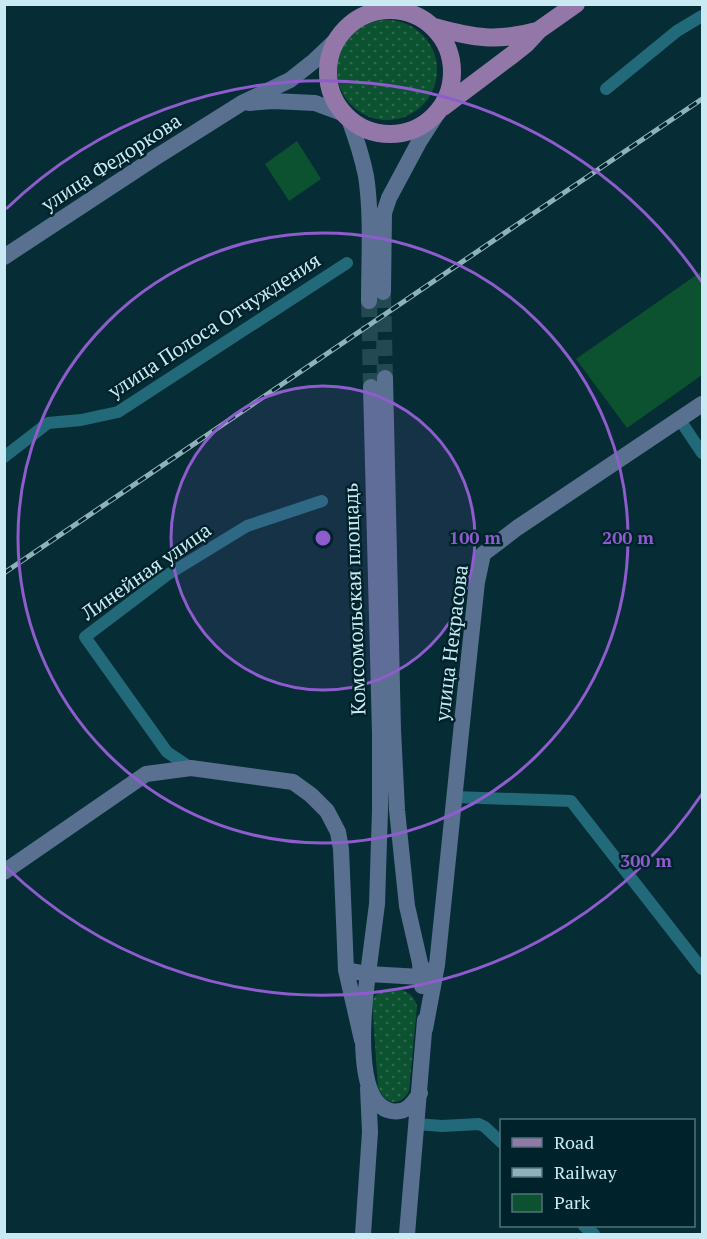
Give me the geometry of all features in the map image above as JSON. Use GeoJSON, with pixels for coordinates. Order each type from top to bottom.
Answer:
{"type":"FeatureCollection","features":[{"type":"Feature","properties":{"kind":"main road"},"geometry":{"type":"LineString","coordinates":[[349,25],[356,4]]}},
{"type":"Feature","properties":{"kind":"main road"},"geometry":{"type":"LineString","coordinates":[[242,103],[315,103],[373,131],[391,134],[406,132],[428,121],[526,44],[539,30],[576,4]]}},
{"type":"Feature","properties":{"kind":"main road"},"geometry":{"type":"LineString","coordinates":[[400,7],[434,27],[448,48],[452,66],[450,87],[440,110],[397,182],[384,213],[376,297],[366,178],[359,146],[346,116],[332,94],[328,71],[329,59],[337,39],[349,25],[374,11],[400,7]]}},
{"type":"Feature","properties":{"kind":"main road"},"geometry":{"type":"LineString","coordinates":[[434,27],[485,38],[520,36],[539,30]]}},
{"type":"Feature","properties":{"kind":"main road","name":"улица Федоркова"},"geometry":{"type":"LineString","coordinates":[[4,257],[242,103],[290,80],[337,39]]}},
{"type":"Feature","properties":{"kind":"main road","name":"Комсомольская площадь"},"geometry":{"type":"LineString","coordinates":[[368,974],[377,904],[380,810],[378,382],[397,799],[407,906],[421,977]]}},
{"type":"Feature","properties":{"kind":"main road","name":"улица Некрасова"},"geometry":{"type":"LineString","coordinates":[[425,1029],[437,965],[476,593],[483,554],[524,523],[702,404]]}},
{"type":"Feature","properties":{"kind":"main road"},"geometry":{"type":"LineString","coordinates":[[4,872],[146,774],[191,768],[293,782],[327,811],[338,832],[341,849],[346,970],[363,1040]]}},
{"type":"Feature","properties":{"kind":"main road"},"geometry":{"type":"LineString","coordinates":[[346,970],[368,974],[421,977],[431,972],[437,965]]}},
{"type":"Feature","properties":{"kind":"main road"},"geometry":{"type":"LineString","coordinates":[[363,1234],[370,1132],[363,1040],[363,1015],[368,974]]}},
{"type":"Feature","properties":{"kind":"main road"},"geometry":{"type":"LineString","coordinates":[[407,1234],[425,1029],[421,977]]}},
{"type":"Feature","properties":{"kind":"main road"},"geometry":{"type":"LineString","coordinates":[[368,1087],[379,1105],[394,1112],[408,1108],[420,1093]]}},
{"type":"Feature","properties":{"kind":"street"},"geometry":{"type":"LineString","coordinates":[[606,89],[677,31],[702,16]]}},
{"type":"Feature","properties":{"kind":"street","name":"улица Полоса Отчуждения"},"geometry":{"type":"LineString","coordinates":[[4,458],[48,423],[81,420],[118,412],[347,264]]}},
{"type":"Feature","properties":{"kind":"street"},"geometry":{"type":"LineString","coordinates":[[680,420],[702,453]]}},
{"type":"Feature","properties":{"kind":"street","name":"Линейная улица"},"geometry":{"type":"LineString","coordinates":[[191,768],[167,752],[85,637],[167,575],[247,526],[322,501]]}},
{"type":"Feature","properties":{"kind":"street"},"geometry":{"type":"LineString","coordinates":[[454,797],[571,801],[702,969]]}},
{"type":"Feature","properties":{"kind":"street"},"geometry":{"type":"LineString","coordinates":[[416,1124],[442,1126],[479,1124],[500,1142]]}},
{"type":"Feature","properties":{"kind":"green space"},"geometry":{"type":"Polygon","coordinates":[[[387,20],[415,28],[429,42],[437,70],[429,98],[415,112],[387,120],[359,112],[345,98],[337,70],[345,42],[359,28],[387,20]]]}},
{"type":"Feature","properties":{"kind":"green space"},"geometry":{"type":"Polygon","coordinates":[[[297,141],[321,179],[289,201],[265,164],[297,141]]]}},
{"type":"Feature","properties":{"kind":"green space"},"geometry":{"type":"Polygon","coordinates":[[[702,271],[702,375],[627,428],[576,359],[702,271]]]}},
{"type":"Feature","properties":{"kind":"green space"},"geometry":{"type":"Polygon","coordinates":[[[392,988],[408,993],[414,998],[417,1006],[409,1091],[397,1102],[384,1097],[378,1087],[372,1002],[380,992],[392,988]]]}},
{"type":"Feature","properties":{"kind":"tunnel"},"geometry":{"type":"LineString","coordinates":[[383,292],[385,378]]}},
{"type":"Feature","properties":{"kind":"tunnel"},"geometry":{"type":"LineString","coordinates":[[369,301],[371,387]]}},
{"type":"Feature","properties":{"kind":"railway"},"geometry":{"type":"LineString","coordinates":[[4,573],[702,99]]}}]}
